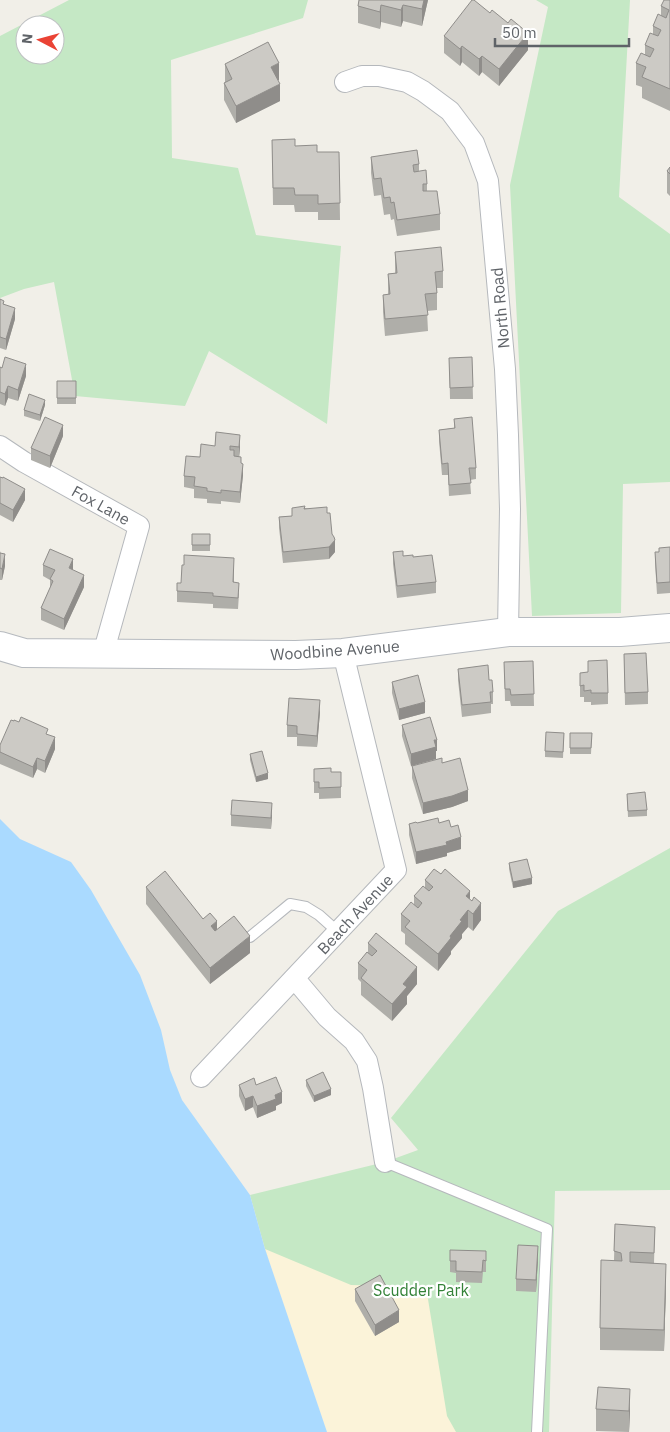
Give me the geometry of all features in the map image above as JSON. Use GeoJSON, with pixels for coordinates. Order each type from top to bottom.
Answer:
{"type":"FeatureCollection","features":[{"type":"Feature","properties":{"kind":"main road","name":"Woodbine Avenue"},"geometry":{"type":"LineString","coordinates":[[0,646],[24,653],[296,655],[343,653],[508,632],[620,632],[670,628]]}},
{"type":"Feature","properties":{"kind":"street","name":"North Road"},"geometry":{"type":"LineString","coordinates":[[345,82],[362,76],[379,76],[407,82],[423,91],[450,111],[474,143],[488,181],[508,425],[510,509],[508,632]]}},
{"type":"Feature","properties":{"kind":"street","name":"Fox Lane"},"geometry":{"type":"LineString","coordinates":[[0,446],[24,462],[139,526],[103,654]]}},
{"type":"Feature","properties":{"kind":"street","name":"Beach Avenue"},"geometry":{"type":"LineString","coordinates":[[201,1076],[295,979],[396,870],[343,653]]}},
{"type":"Feature","properties":{"kind":"street"},"geometry":{"type":"LineString","coordinates":[[295,979],[327,1017],[354,1041],[367,1061],[374,1088],[385,1162]]}},
{"type":"Feature","properties":{"kind":"lane"},"geometry":{"type":"LineString","coordinates":[[250,937],[290,904],[306,907],[319,915],[338,932]]}},
{"type":"Feature","properties":{"kind":"lane"},"geometry":{"type":"LineString","coordinates":[[385,1162],[547,1229],[537,1432]]}},
{"type":"Feature","properties":{"kind":"green space"},"geometry":{"type":"Polygon","coordinates":[[[69,0],[308,0],[303,18],[171,60],[172,158],[238,168],[256,235],[341,246],[327,424],[209,351],[185,406],[75,396],[54,282],[24,289],[0,298],[0,36],[15,28],[15,65],[65,65],[65,15],[40,15],[69,0]]]}},
{"type":"Feature","properties":{"kind":"green space"},"geometry":{"type":"Polygon","coordinates":[[[536,0],[630,0],[619,197],[670,234],[670,482],[623,484],[621,613],[532,616],[510,185],[548,7],[536,0]]]}},
{"type":"Feature","properties":{"kind":"green space","name":"Scudder Park"},"geometry":{"type":"Polygon","coordinates":[[[670,848],[670,1190],[555,1191],[549,1432],[335,1432],[265,1249],[250,1195],[385,1162],[418,1150],[391,1118],[558,911],[670,848]]]}},
{"type":"Feature","properties":{"kind":"sand"},"geometry":{"type":"Polygon","coordinates":[[[265,1249],[351,1285],[426,1287],[447,1416],[456,1432],[327,1432],[265,1249]]]}},
{"type":"Feature","properties":{"kind":"water"},"geometry":{"type":"Polygon","coordinates":[[[0,819],[20,839],[71,862],[91,890],[140,975],[161,1030],[170,1070],[182,1100],[250,1195],[265,1249],[327,1432],[0,1432],[0,819]]]}},
{"type":"Feature","properties":{"kind":"building"},"geometry":{"type":"Polygon","coordinates":[[[359,0],[424,0],[422,9],[403,5],[401,10],[381,5],[380,12],[358,6],[359,0]]]}},
{"type":"Feature","properties":{"kind":"building"},"geometry":{"type":"Polygon","coordinates":[[[472,0],[490,13],[492,10],[508,23],[511,19],[528,33],[499,69],[482,56],[479,59],[462,46],[460,49],[444,36],[472,0]]]}},
{"type":"Feature","properties":{"kind":"building"},"geometry":{"type":"Polygon","coordinates":[[[664,0],[670,0],[670,89],[642,77],[646,67],[636,63],[641,53],[650,57],[654,49],[645,45],[650,33],[658,36],[661,30],[653,26],[658,14],[666,18],[669,10],[661,6],[664,0]]]}},
{"type":"Feature","properties":{"kind":"building"},"geometry":{"type":"Polygon","coordinates":[[[268,42],[279,63],[271,67],[280,84],[236,106],[224,83],[232,79],[225,64],[268,42]]]}},
{"type":"Feature","properties":{"kind":"building"},"geometry":{"type":"Polygon","coordinates":[[[295,139],[295,146],[317,145],[317,152],[339,152],[340,203],[318,204],[318,195],[295,195],[294,188],[273,188],[272,140],[295,139]]]}},
{"type":"Feature","properties":{"kind":"building"},"geometry":{"type":"Polygon","coordinates":[[[417,150],[419,164],[413,165],[414,172],[426,170],[427,184],[423,184],[423,191],[437,191],[440,214],[397,220],[394,202],[391,203],[390,197],[384,198],[381,178],[374,179],[371,157],[417,150]]]}},
{"type":"Feature","properties":{"kind":"building"},"geometry":{"type":"Polygon","coordinates":[[[441,247],[443,271],[435,272],[437,293],[425,294],[428,315],[385,319],[383,295],[390,294],[388,274],[397,273],[395,252],[441,247]]]}},
{"type":"Feature","properties":{"kind":"building"},"geometry":{"type":"Polygon","coordinates":[[[0,299],[4,301],[3,304],[15,308],[6,339],[0,337],[0,299]]]}},
{"type":"Feature","properties":{"kind":"building"},"geometry":{"type":"Polygon","coordinates":[[[5,357],[26,364],[18,390],[8,386],[5,394],[0,392],[0,367],[2,368],[5,357]]]}},
{"type":"Feature","properties":{"kind":"building"},"geometry":{"type":"Polygon","coordinates":[[[472,357],[473,387],[450,388],[449,358],[472,357]]]}},
{"type":"Feature","properties":{"kind":"building"},"geometry":{"type":"Polygon","coordinates":[[[57,381],[76,381],[76,398],[57,398],[57,381]]]}},
{"type":"Feature","properties":{"kind":"building"},"geometry":{"type":"Polygon","coordinates":[[[29,394],[45,400],[40,415],[24,410],[29,394]]]}},
{"type":"Feature","properties":{"kind":"building"},"geometry":{"type":"Polygon","coordinates":[[[45,417],[63,425],[50,456],[31,448],[45,417]]]}},
{"type":"Feature","properties":{"kind":"building"},"geometry":{"type":"Polygon","coordinates":[[[472,417],[476,468],[469,468],[471,483],[449,485],[448,463],[442,464],[439,430],[455,428],[454,419],[472,417]]]}},
{"type":"Feature","properties":{"kind":"building"},"geometry":{"type":"Polygon","coordinates":[[[216,432],[240,435],[239,447],[230,446],[230,450],[234,450],[234,456],[241,457],[241,463],[243,464],[240,492],[221,490],[221,493],[207,491],[207,488],[194,486],[195,477],[184,476],[186,456],[200,457],[201,444],[215,446],[216,432]]]}},
{"type":"Feature","properties":{"kind":"building"},"geometry":{"type":"Polygon","coordinates":[[[0,477],[25,489],[13,510],[0,503],[0,477]]]}},
{"type":"Feature","properties":{"kind":"building"},"geometry":{"type":"Polygon","coordinates":[[[305,506],[304,509],[327,507],[327,513],[330,513],[332,534],[335,540],[329,547],[283,552],[279,517],[292,516],[292,508],[305,506]]]}},
{"type":"Feature","properties":{"kind":"building"},"geometry":{"type":"Polygon","coordinates":[[[192,534],[210,534],[210,545],[192,545],[192,534]]]}},
{"type":"Feature","properties":{"kind":"building"},"geometry":{"type":"Polygon","coordinates":[[[670,547],[670,582],[657,583],[655,552],[659,552],[659,548],[670,547]]]}},
{"type":"Feature","properties":{"kind":"building"},"geometry":{"type":"Polygon","coordinates":[[[50,549],[73,559],[69,568],[84,575],[64,619],[41,608],[53,581],[50,579],[55,570],[43,565],[50,549]]]}},
{"type":"Feature","properties":{"kind":"building"},"geometry":{"type":"Polygon","coordinates":[[[403,551],[403,556],[432,555],[436,582],[397,586],[393,552],[403,551]]]}},
{"type":"Feature","properties":{"kind":"building"},"geometry":{"type":"Polygon","coordinates":[[[0,553],[5,554],[2,569],[0,568],[0,553]]]}},
{"type":"Feature","properties":{"kind":"building"},"geometry":{"type":"Polygon","coordinates":[[[184,555],[234,558],[233,582],[239,583],[238,598],[213,596],[213,593],[177,591],[177,583],[181,583],[184,555]]]}},
{"type":"Feature","properties":{"kind":"building"},"geometry":{"type":"Polygon","coordinates":[[[646,653],[648,692],[625,693],[624,654],[646,653]]]}},
{"type":"Feature","properties":{"kind":"building"},"geometry":{"type":"Polygon","coordinates":[[[607,660],[608,693],[591,693],[591,690],[584,691],[584,685],[580,686],[580,673],[588,672],[588,661],[607,660]]]}},
{"type":"Feature","properties":{"kind":"building"},"geometry":{"type":"Polygon","coordinates":[[[533,661],[534,694],[511,695],[510,689],[505,689],[504,662],[533,661]]]}},
{"type":"Feature","properties":{"kind":"building"},"geometry":{"type":"Polygon","coordinates":[[[488,665],[489,680],[492,680],[493,692],[490,692],[491,702],[462,705],[458,669],[488,665]]]}},
{"type":"Feature","properties":{"kind":"building"},"geometry":{"type":"Polygon","coordinates":[[[418,675],[425,702],[399,709],[392,682],[418,675]]]}},
{"type":"Feature","properties":{"kind":"building"},"geometry":{"type":"Polygon","coordinates":[[[289,698],[320,700],[317,736],[297,734],[297,726],[287,725],[289,698]]]}},
{"type":"Feature","properties":{"kind":"building"},"geometry":{"type":"Polygon","coordinates":[[[21,717],[48,729],[46,734],[55,737],[45,761],[37,758],[33,767],[0,752],[0,745],[11,720],[19,722],[21,717]]]}},
{"type":"Feature","properties":{"kind":"building"},"geometry":{"type":"Polygon","coordinates":[[[430,717],[437,740],[434,740],[436,747],[411,754],[402,725],[430,717]]]}},
{"type":"Feature","properties":{"kind":"building"},"geometry":{"type":"Polygon","coordinates":[[[546,732],[564,733],[563,752],[545,751],[546,732]]]}},
{"type":"Feature","properties":{"kind":"building"},"geometry":{"type":"Polygon","coordinates":[[[570,733],[592,733],[591,748],[570,748],[570,733]]]}},
{"type":"Feature","properties":{"kind":"building"},"geometry":{"type":"Polygon","coordinates":[[[262,751],[268,773],[256,777],[250,754],[262,751]]]}},
{"type":"Feature","properties":{"kind":"building"},"geometry":{"type":"Polygon","coordinates":[[[442,758],[442,763],[460,758],[468,790],[423,803],[412,766],[442,758]]]}},
{"type":"Feature","properties":{"kind":"building"},"geometry":{"type":"Polygon","coordinates":[[[331,768],[331,772],[341,772],[341,787],[319,788],[319,782],[314,782],[314,769],[331,768]]]}},
{"type":"Feature","properties":{"kind":"building"},"geometry":{"type":"Polygon","coordinates":[[[645,792],[647,810],[628,811],[627,794],[645,792]]]}},
{"type":"Feature","properties":{"kind":"building"},"geometry":{"type":"Polygon","coordinates":[[[232,800],[272,803],[271,818],[231,815],[232,800]]]}},
{"type":"Feature","properties":{"kind":"building"},"geometry":{"type":"Polygon","coordinates":[[[438,818],[439,823],[449,820],[451,827],[458,825],[461,837],[446,842],[447,845],[416,852],[409,824],[438,818]]]}},
{"type":"Feature","properties":{"kind":"building"},"geometry":{"type":"Polygon","coordinates":[[[527,859],[532,878],[513,882],[509,863],[527,859]]]}},
{"type":"Feature","properties":{"kind":"building"},"geometry":{"type":"Polygon","coordinates":[[[434,869],[441,874],[445,869],[470,891],[466,896],[472,901],[474,897],[481,903],[473,914],[468,910],[450,936],[451,938],[438,954],[405,927],[410,921],[401,914],[411,902],[418,908],[422,903],[414,896],[423,886],[429,891],[433,887],[425,880],[434,869]]]}},
{"type":"Feature","properties":{"kind":"building"},"geometry":{"type":"Polygon","coordinates":[[[165,871],[203,919],[210,913],[217,921],[211,926],[215,931],[234,916],[250,936],[210,968],[146,887],[165,871]]]}},
{"type":"Feature","properties":{"kind":"building"},"geometry":{"type":"Polygon","coordinates":[[[376,933],[417,967],[403,984],[407,987],[392,1004],[361,978],[367,970],[358,963],[367,952],[372,956],[377,951],[368,943],[376,933]]]}},
{"type":"Feature","properties":{"kind":"building"},"geometry":{"type":"Polygon","coordinates":[[[323,1072],[331,1089],[314,1096],[306,1080],[323,1072]]]}},
{"type":"Feature","properties":{"kind":"building"},"geometry":{"type":"Polygon","coordinates":[[[276,1077],[282,1092],[275,1095],[276,1099],[257,1106],[253,1096],[245,1099],[239,1085],[254,1078],[256,1085],[276,1077]]]}},
{"type":"Feature","properties":{"kind":"building"},"geometry":{"type":"Polygon","coordinates":[[[615,1224],[655,1227],[654,1253],[630,1252],[630,1262],[666,1264],[664,1330],[600,1328],[601,1260],[622,1261],[621,1253],[614,1251],[615,1224]]]}},
{"type":"Feature","properties":{"kind":"building"},"geometry":{"type":"Polygon","coordinates":[[[518,1245],[538,1246],[536,1280],[516,1279],[518,1245]]]}},
{"type":"Feature","properties":{"kind":"building"},"geometry":{"type":"Polygon","coordinates":[[[450,1250],[486,1251],[486,1261],[483,1260],[482,1272],[456,1271],[456,1261],[450,1261],[450,1250]]]}},
{"type":"Feature","properties":{"kind":"building"},"geometry":{"type":"Polygon","coordinates":[[[380,1275],[399,1310],[375,1325],[355,1289],[380,1275]]]}},
{"type":"Feature","properties":{"kind":"building"},"geometry":{"type":"Polygon","coordinates":[[[598,1387],[630,1389],[629,1411],[596,1409],[598,1387]]]}}]}
